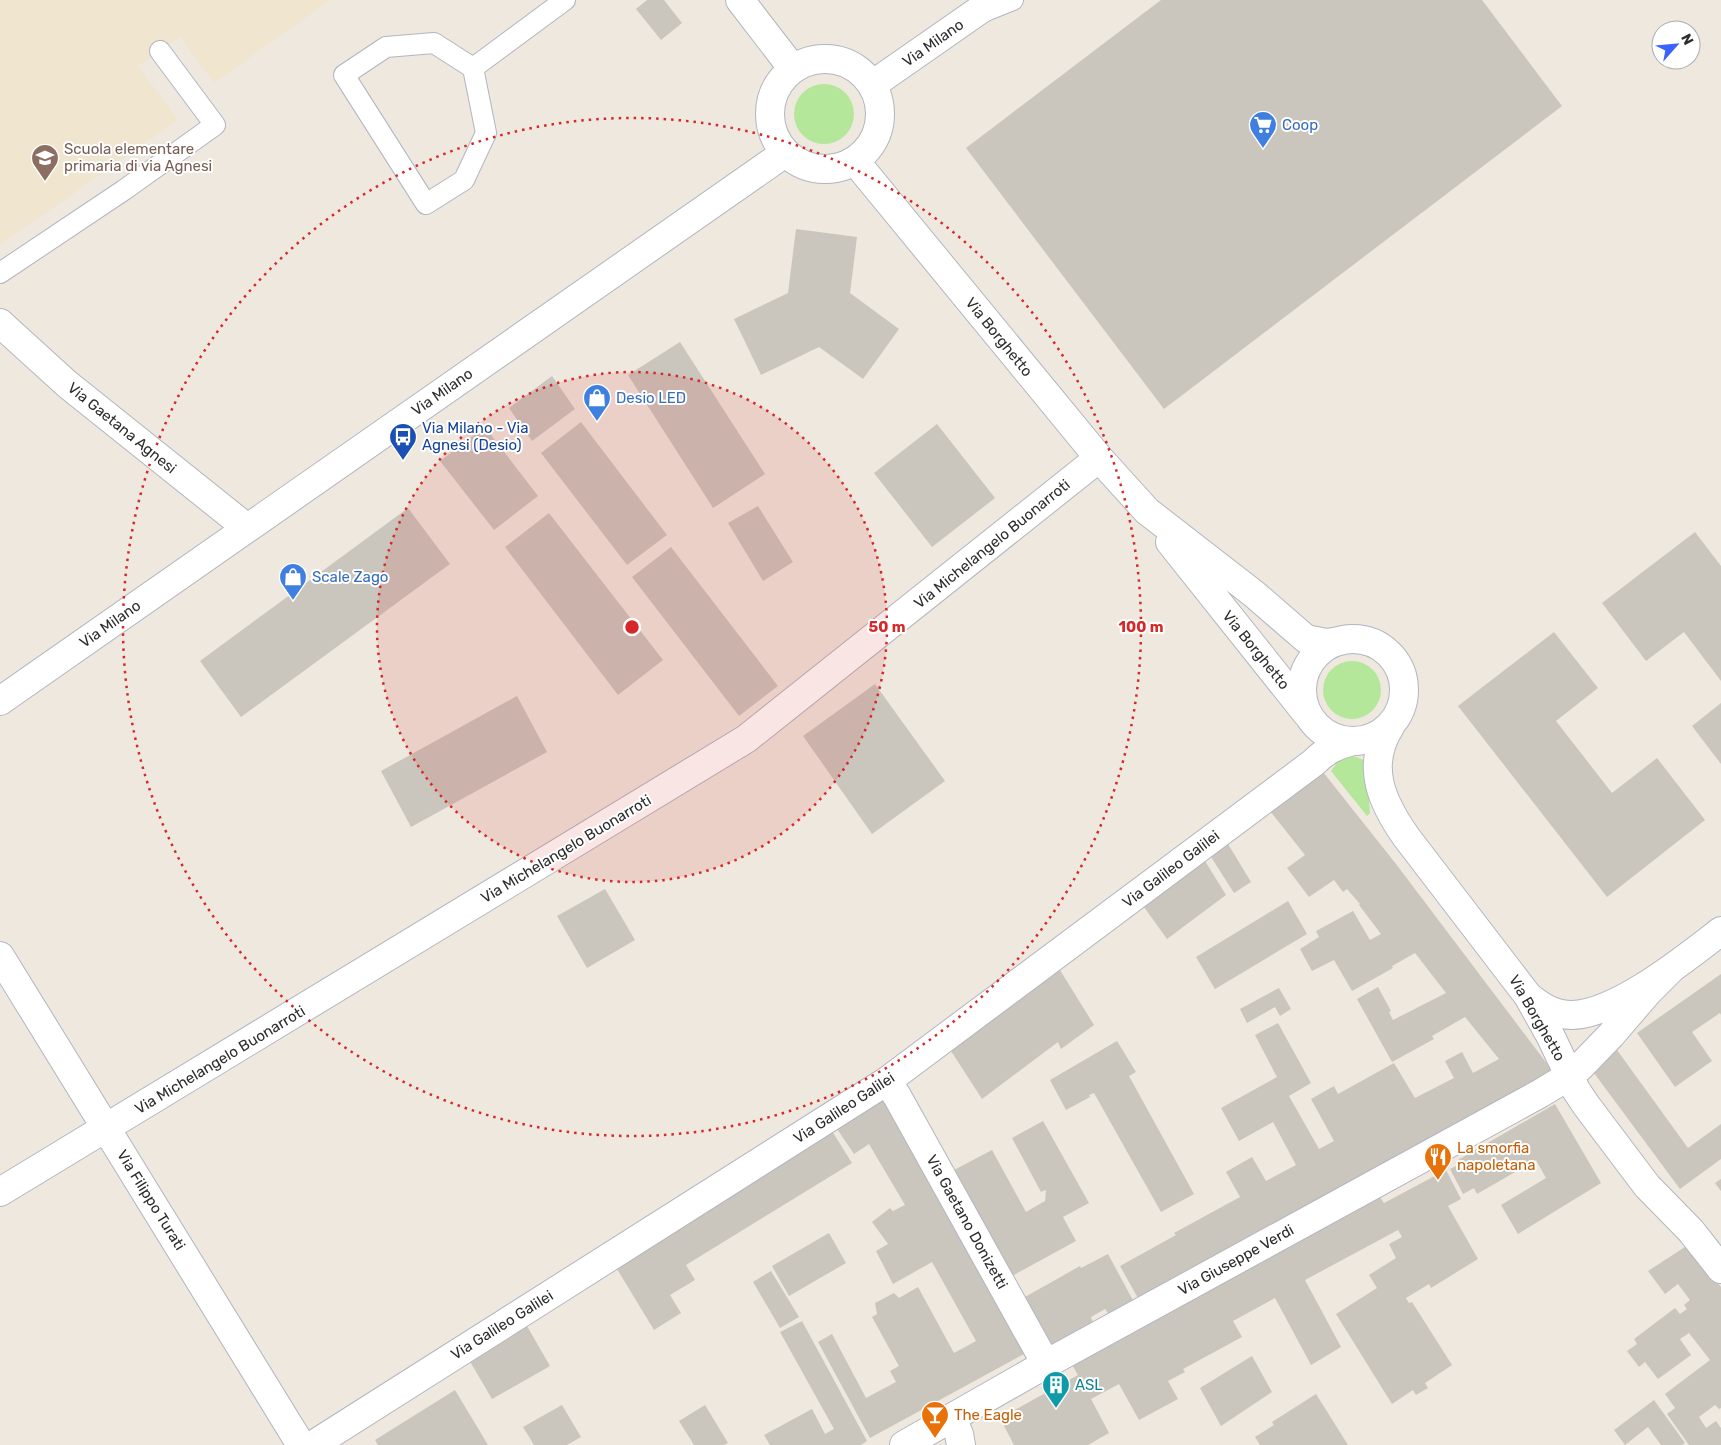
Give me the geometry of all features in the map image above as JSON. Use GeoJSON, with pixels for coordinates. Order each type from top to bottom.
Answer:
{"type":"FeatureCollection","features":[{"type":"Feature","properties":{"kind":"street"},"geometry":{"type":"LineString","coordinates":[[740,0],[793,69]]}},
{"type":"Feature","properties":{"kind":"street","name":"Via Milano"},"geometry":{"type":"LineString","coordinates":[[872,85],[994,0]]}},
{"type":"Feature","properties":{"kind":"street"},"geometry":{"type":"LineString","coordinates":[[827,58],[844,63],[860,71],[872,85],[878,101],[880,118],[876,135],[868,149],[855,161],[838,168],[818,169],[801,164],[785,153],[774,137],[770,118],[772,99],[779,82],[793,69],[809,61],[827,58]]}},
{"type":"Feature","properties":{"kind":"street","name":"Via Milano"},"geometry":{"type":"LineString","coordinates":[[0,701],[785,153]]}},
{"type":"Feature","properties":{"kind":"street","name":"Via Borghetto"},"geometry":{"type":"LineString","coordinates":[[855,161],[1099,458],[1147,511],[1318,728],[1340,740],[1353,741],[1366,740],[1377,736],[1390,726]]}},
{"type":"Feature","properties":{"kind":"street","name":"Via Gaetana Agnesi"},"geometry":{"type":"LineString","coordinates":[[0,323],[43,363],[109,418],[247,528]]}},
{"type":"Feature","properties":{"kind":"street","name":"Via Michelangelo Buonarroti"},"geometry":{"type":"LineString","coordinates":[[0,1192],[107,1129],[746,738],[1099,458]]}},
{"type":"Feature","properties":{"kind":"street","name":"Via Borghetto"},"geometry":{"type":"LineString","coordinates":[[1147,511],[1254,594],[1306,639],[1326,643],[1354,639],[1367,641],[1381,647],[1392,657],[1400,669],[1404,684],[1404,699],[1399,714],[1381,742],[1378,754],[1380,783],[1384,799],[1391,814],[1407,838],[1528,996],[1576,1090],[1596,1119],[1647,1186],[1702,1243],[1721,1268]]}},
{"type":"Feature","properties":{"kind":"street","name":"Via Borghetto"},"geometry":{"type":"LineString","coordinates":[[1310,718],[1302,693],[1306,673],[1316,655],[1327,646],[1340,641]]}},
{"type":"Feature","properties":{"kind":"street","name":"Via Galileo Galilei"},"geometry":{"type":"LineString","coordinates":[[313,1445],[887,1081],[1332,747],[1353,741]]}},
{"type":"Feature","properties":{"kind":"street"},"geometry":{"type":"LineString","coordinates":[[1528,996],[1541,1008],[1571,1015],[1583,1014],[1608,1006],[1671,969],[1721,931]]}},
{"type":"Feature","properties":{"kind":"street","name":"Via Filippo Turati"},"geometry":{"type":"LineString","coordinates":[[0,956],[301,1445]]}},
{"type":"Feature","properties":{"kind":"street","name":"Via Giuseppe Verdi"},"geometry":{"type":"LineString","coordinates":[[904,1445],[1046,1364],[1570,1076],[1598,1050],[1648,992],[1671,969]]}},
{"type":"Feature","properties":{"kind":"street","name":"Via Gaetano Donizetti"},"geometry":{"type":"LineString","coordinates":[[887,1081],[898,1096],[1046,1364]]}},
{"type":"Feature","properties":{"kind":"street"},"geometry":{"type":"LineString","coordinates":[[952,1418],[959,1434],[961,1445]]}},
{"type":"Feature","properties":{"kind":"lane"},"geometry":{"type":"LineString","coordinates":[[473,68],[565,0]]}},
{"type":"Feature","properties":{"kind":"lane"},"geometry":{"type":"LineString","coordinates":[[967,19],[1013,0]]}},
{"type":"Feature","properties":{"kind":"lane"},"geometry":{"type":"LineString","coordinates":[[434,43],[473,68],[486,134],[464,180],[426,204],[344,75],[386,47],[434,43]]}},
{"type":"Feature","properties":{"kind":"lane"},"geometry":{"type":"LineString","coordinates":[[0,273],[124,190],[215,125],[160,51]]}},
{"type":"Feature","properties":{"kind":"shaded area","name":"Scuola elementare primaria di via Agnesi"},"geometry":{"type":"Polygon","coordinates":[[[0,0],[331,0],[214,83],[180,37],[138,66],[178,120],[0,245],[0,0]]]}},
{"type":"Feature","properties":{"kind":"green space"},"geometry":{"type":"Polygon","coordinates":[[[818,84],[830,84],[841,89],[849,97],[854,108],[852,126],[841,139],[830,144],[818,144],[807,139],[799,131],[794,120],[794,108],[799,97],[807,89],[818,84]]]}},
{"type":"Feature","properties":{"kind":"green space"},"geometry":{"type":"Polygon","coordinates":[[[1352,661],[1368,666],[1376,674],[1381,690],[1376,706],[1368,714],[1352,719],[1336,714],[1328,706],[1323,690],[1328,674],[1336,666],[1352,661]]]}},
{"type":"Feature","properties":{"kind":"green space"},"geometry":{"type":"Polygon","coordinates":[[[1343,752],[1364,760],[1366,763],[1370,813],[1367,816],[1331,771],[1343,752]]]}},
{"type":"Feature","properties":{"kind":"building"},"geometry":{"type":"Polygon","coordinates":[[[647,0],[664,0],[682,23],[661,40],[636,9],[647,0]]]}},
{"type":"Feature","properties":{"kind":"building"},"geometry":{"type":"Polygon","coordinates":[[[1161,0],[1482,0],[1562,106],[1164,409],[966,148],[1161,0]]]}},
{"type":"Feature","properties":{"kind":"building"},"geometry":{"type":"Polygon","coordinates":[[[796,229],[857,237],[850,293],[899,329],[863,379],[819,347],[761,375],[734,319],[788,293],[796,229]]]}},
{"type":"Feature","properties":{"kind":"building"},"geometry":{"type":"Polygon","coordinates":[[[680,342],[765,474],[713,508],[628,375],[680,342]]]}},
{"type":"Feature","properties":{"kind":"building"},"geometry":{"type":"Polygon","coordinates":[[[552,376],[575,409],[532,441],[509,408],[552,376]]]}},
{"type":"Feature","properties":{"kind":"building"},"geometry":{"type":"Polygon","coordinates":[[[581,422],[667,535],[627,565],[541,453],[581,422]]]}},
{"type":"Feature","properties":{"kind":"building"},"geometry":{"type":"Polygon","coordinates":[[[937,424],[995,498],[932,547],[874,473],[937,424]]]}},
{"type":"Feature","properties":{"kind":"building"},"geometry":{"type":"Polygon","coordinates":[[[485,427],[538,496],[494,530],[440,461],[485,427]]]}},
{"type":"Feature","properties":{"kind":"building"},"geometry":{"type":"Polygon","coordinates":[[[758,506],[793,562],[763,581],[728,523],[758,506]]]}},
{"type":"Feature","properties":{"kind":"building"},"geometry":{"type":"Polygon","coordinates":[[[408,508],[450,564],[241,717],[200,661],[408,508]]]}},
{"type":"Feature","properties":{"kind":"building"},"geometry":{"type":"Polygon","coordinates":[[[549,513],[663,660],[618,695],[505,547],[549,513]]]}},
{"type":"Feature","properties":{"kind":"building"},"geometry":{"type":"Polygon","coordinates":[[[1695,532],[1721,566],[1721,681],[1684,632],[1646,661],[1602,603],[1695,532]]]}},
{"type":"Feature","properties":{"kind":"building"},"geometry":{"type":"Polygon","coordinates":[[[671,547],[778,686],[739,716],[632,577],[671,547]]]}},
{"type":"Feature","properties":{"kind":"building"},"geometry":{"type":"Polygon","coordinates":[[[1554,632],[1598,688],[1556,721],[1612,793],[1657,758],[1705,820],[1607,897],[1458,706],[1554,632]]]}},
{"type":"Feature","properties":{"kind":"building"},"geometry":{"type":"Polygon","coordinates":[[[875,684],[945,781],[872,834],[803,736],[875,684]]]}},
{"type":"Feature","properties":{"kind":"building"},"geometry":{"type":"Polygon","coordinates":[[[517,696],[547,752],[411,827],[381,771],[517,696]]]}},
{"type":"Feature","properties":{"kind":"building"},"geometry":{"type":"Polygon","coordinates":[[[1721,703],[1721,764],[1692,726],[1721,703]]]}},
{"type":"Feature","properties":{"kind":"building"},"geometry":{"type":"Polygon","coordinates":[[[1323,772],[1396,864],[1554,1073],[1139,1300],[1120,1266],[1176,1235],[1174,1233],[1240,1197],[1226,1172],[1252,1157],[1266,1181],[1296,1165],[1273,1122],[1239,1141],[1221,1108],[1277,1077],[1255,1035],[1278,1023],[1311,1083],[1289,1096],[1319,1149],[1334,1141],[1311,1099],[1334,1086],[1338,1094],[1394,1063],[1415,1098],[1454,1078],[1445,1061],[1462,1052],[1473,1073],[1499,1059],[1465,1017],[1432,1036],[1434,1039],[1392,1062],[1357,999],[1378,987],[1391,1011],[1389,1012],[1393,1020],[1446,993],[1415,953],[1352,991],[1334,960],[1312,971],[1300,949],[1319,937],[1316,931],[1353,911],[1370,940],[1381,934],[1347,889],[1343,892],[1334,880],[1309,897],[1287,868],[1305,855],[1270,811],[1323,772]]]}},
{"type":"Feature","properties":{"kind":"building"},"geometry":{"type":"Polygon","coordinates":[[[1228,844],[1251,882],[1234,893],[1211,857],[1228,844]]]}},
{"type":"Feature","properties":{"kind":"building"},"geometry":{"type":"Polygon","coordinates":[[[1205,861],[1226,895],[1167,939],[1144,907],[1205,861]]]}},
{"type":"Feature","properties":{"kind":"building"},"geometry":{"type":"Polygon","coordinates":[[[605,889],[635,940],[587,968],[557,916],[605,889]]]}},
{"type":"Feature","properties":{"kind":"building"},"geometry":{"type":"Polygon","coordinates":[[[1288,901],[1307,934],[1215,989],[1196,957],[1288,901]]]}},
{"type":"Feature","properties":{"kind":"building"},"geometry":{"type":"Polygon","coordinates":[[[1060,970],[1094,1025],[1061,1049],[1058,1042],[982,1099],[951,1051],[1060,970]]]}},
{"type":"Feature","properties":{"kind":"building"},"geometry":{"type":"Polygon","coordinates":[[[1721,974],[1721,1015],[1720,1013],[1692,1032],[1712,1061],[1675,1087],[1637,1033],[1721,974]]]}},
{"type":"Feature","properties":{"kind":"building"},"geometry":{"type":"Polygon","coordinates":[[[1279,988],[1291,1009],[1280,1016],[1275,1007],[1247,1023],[1240,1009],[1279,988]]]}},
{"type":"Feature","properties":{"kind":"building"},"geometry":{"type":"Polygon","coordinates":[[[1117,1041],[1136,1072],[1129,1076],[1194,1194],[1161,1212],[1094,1093],[1066,1110],[1050,1080],[1117,1041]]]}},
{"type":"Feature","properties":{"kind":"building"},"geometry":{"type":"Polygon","coordinates":[[[1617,1050],[1688,1148],[1721,1124],[1721,1159],[1680,1189],[1591,1069],[1617,1050]]]}},
{"type":"Feature","properties":{"kind":"building"},"geometry":{"type":"Polygon","coordinates":[[[885,1098],[1024,1354],[870,1438],[818,1342],[832,1334],[866,1398],[896,1382],[890,1371],[899,1366],[872,1317],[877,1314],[875,1303],[894,1293],[899,1298],[918,1287],[954,1353],[976,1341],[932,1262],[893,1284],[876,1251],[888,1244],[872,1222],[890,1208],[893,1211],[905,1205],[869,1144],[854,1154],[837,1129],[885,1098]]]}},
{"type":"Feature","properties":{"kind":"building"},"geometry":{"type":"Polygon","coordinates":[[[1555,1104],[1601,1183],[1518,1234],[1501,1205],[1546,1178],[1536,1160],[1477,1194],[1474,1188],[1463,1194],[1450,1169],[1460,1164],[1458,1160],[1555,1104]]]}},
{"type":"Feature","properties":{"kind":"building"},"geometry":{"type":"Polygon","coordinates":[[[1043,1121],[1089,1203],[1063,1217],[1076,1241],[1012,1276],[954,1170],[992,1150],[1026,1212],[1045,1201],[1046,1190],[1041,1192],[1012,1138],[1043,1121]]]}},
{"type":"Feature","properties":{"kind":"building"},"geometry":{"type":"Polygon","coordinates":[[[832,1131],[852,1163],[686,1265],[695,1280],[670,1295],[681,1313],[654,1330],[614,1264],[832,1131]]]}},
{"type":"Feature","properties":{"kind":"building"},"geometry":{"type":"Polygon","coordinates":[[[1446,1170],[1461,1199],[1448,1206],[1478,1259],[1431,1288],[1429,1284],[1406,1298],[1409,1303],[1412,1302],[1452,1365],[1425,1383],[1428,1388],[1416,1395],[1413,1390],[1392,1404],[1336,1314],[1377,1288],[1369,1275],[1396,1258],[1389,1244],[1402,1237],[1398,1230],[1305,1280],[1341,1347],[1311,1365],[1275,1298],[1233,1321],[1242,1337],[1183,1369],[1185,1372],[1168,1381],[1178,1399],[1139,1420],[1119,1384],[1091,1399],[1109,1433],[1088,1445],[1014,1445],[1000,1418],[1078,1375],[1072,1365],[1215,1288],[1215,1286],[1379,1196],[1384,1203],[1446,1170]]]}},
{"type":"Feature","properties":{"kind":"building"},"geometry":{"type":"Polygon","coordinates":[[[1721,1179],[1721,1191],[1715,1183],[1721,1179]]]}},
{"type":"Feature","properties":{"kind":"building"},"geometry":{"type":"Polygon","coordinates":[[[829,1233],[846,1263],[789,1296],[772,1266],[829,1233]]]}},
{"type":"Feature","properties":{"kind":"building"},"geometry":{"type":"Polygon","coordinates":[[[1688,1245],[1721,1287],[1721,1408],[1719,1409],[1715,1405],[1699,1417],[1706,1428],[1716,1421],[1721,1428],[1721,1445],[1689,1445],[1667,1414],[1675,1408],[1665,1394],[1710,1360],[1689,1333],[1680,1339],[1691,1355],[1658,1379],[1645,1362],[1639,1367],[1627,1351],[1637,1344],[1634,1339],[1675,1308],[1680,1314],[1687,1309],[1684,1305],[1690,1300],[1678,1284],[1665,1294],[1648,1271],[1688,1245]]]}},
{"type":"Feature","properties":{"kind":"building"},"geometry":{"type":"Polygon","coordinates":[[[1108,1254],[1135,1304],[1111,1317],[1105,1309],[1091,1317],[1094,1326],[1052,1349],[1025,1297],[1080,1266],[1081,1268],[1108,1254]]]}},
{"type":"Feature","properties":{"kind":"building"},"geometry":{"type":"Polygon","coordinates":[[[771,1271],[799,1317],[780,1328],[753,1282],[771,1271]]]}},
{"type":"Feature","properties":{"kind":"building"},"geometry":{"type":"Polygon","coordinates":[[[523,1319],[550,1366],[492,1399],[465,1353],[523,1319]]]}},
{"type":"Feature","properties":{"kind":"building"},"geometry":{"type":"Polygon","coordinates":[[[802,1321],[867,1441],[861,1445],[770,1445],[764,1435],[812,1409],[825,1434],[834,1429],[780,1332],[802,1321]]]}},
{"type":"Feature","properties":{"kind":"building"},"geometry":{"type":"Polygon","coordinates":[[[1252,1356],[1272,1392],[1221,1426],[1200,1388],[1252,1356]]]}},
{"type":"Feature","properties":{"kind":"building"},"geometry":{"type":"Polygon","coordinates":[[[455,1390],[488,1445],[378,1445],[375,1440],[455,1390]]]}},
{"type":"Feature","properties":{"kind":"building"},"geometry":{"type":"Polygon","coordinates":[[[1316,1394],[1348,1445],[1260,1445],[1255,1437],[1274,1425],[1272,1422],[1316,1394]]]}},
{"type":"Feature","properties":{"kind":"building"},"geometry":{"type":"Polygon","coordinates":[[[1654,1400],[1685,1443],[1682,1445],[1661,1445],[1648,1427],[1625,1445],[1614,1430],[1654,1400]]]}},
{"type":"Feature","properties":{"kind":"building"},"geometry":{"type":"Polygon","coordinates":[[[562,1405],[581,1437],[567,1445],[534,1445],[523,1427],[562,1405]]]}},
{"type":"Feature","properties":{"kind":"building"},"geometry":{"type":"Polygon","coordinates":[[[705,1405],[728,1443],[724,1445],[694,1445],[679,1421],[705,1405]]]}},
{"type":"Feature","properties":{"kind":"place","name":"Coop"},"geometry":{"type":"Point","coordinates":[1263,149]}},
{"type":"Feature","properties":{"kind":"place","name":"Scuola elementare primaria di via Agnesi"},"geometry":{"type":"Point","coordinates":[45,182]}},
{"type":"Feature","properties":{"kind":"place","name":"Desio LED"},"geometry":{"type":"Point","coordinates":[597,422]}},
{"type":"Feature","properties":{"kind":"place","name":"Via Milano - Via Agnesi (Desio)"},"geometry":{"type":"Point","coordinates":[403,461]}},
{"type":"Feature","properties":{"kind":"place","name":"Scale Zago"},"geometry":{"type":"Point","coordinates":[293,601]}},
{"type":"Feature","properties":{"kind":"place","name":"La smorfia napoletana"},"geometry":{"type":"Point","coordinates":[1438,1181]}},
{"type":"Feature","properties":{"kind":"place","name":"ASL"},"geometry":{"type":"Point","coordinates":[1056,1409]}},
{"type":"Feature","properties":{"kind":"place","name":"The Eagle"},"geometry":{"type":"Point","coordinates":[935,1439]}}]}
